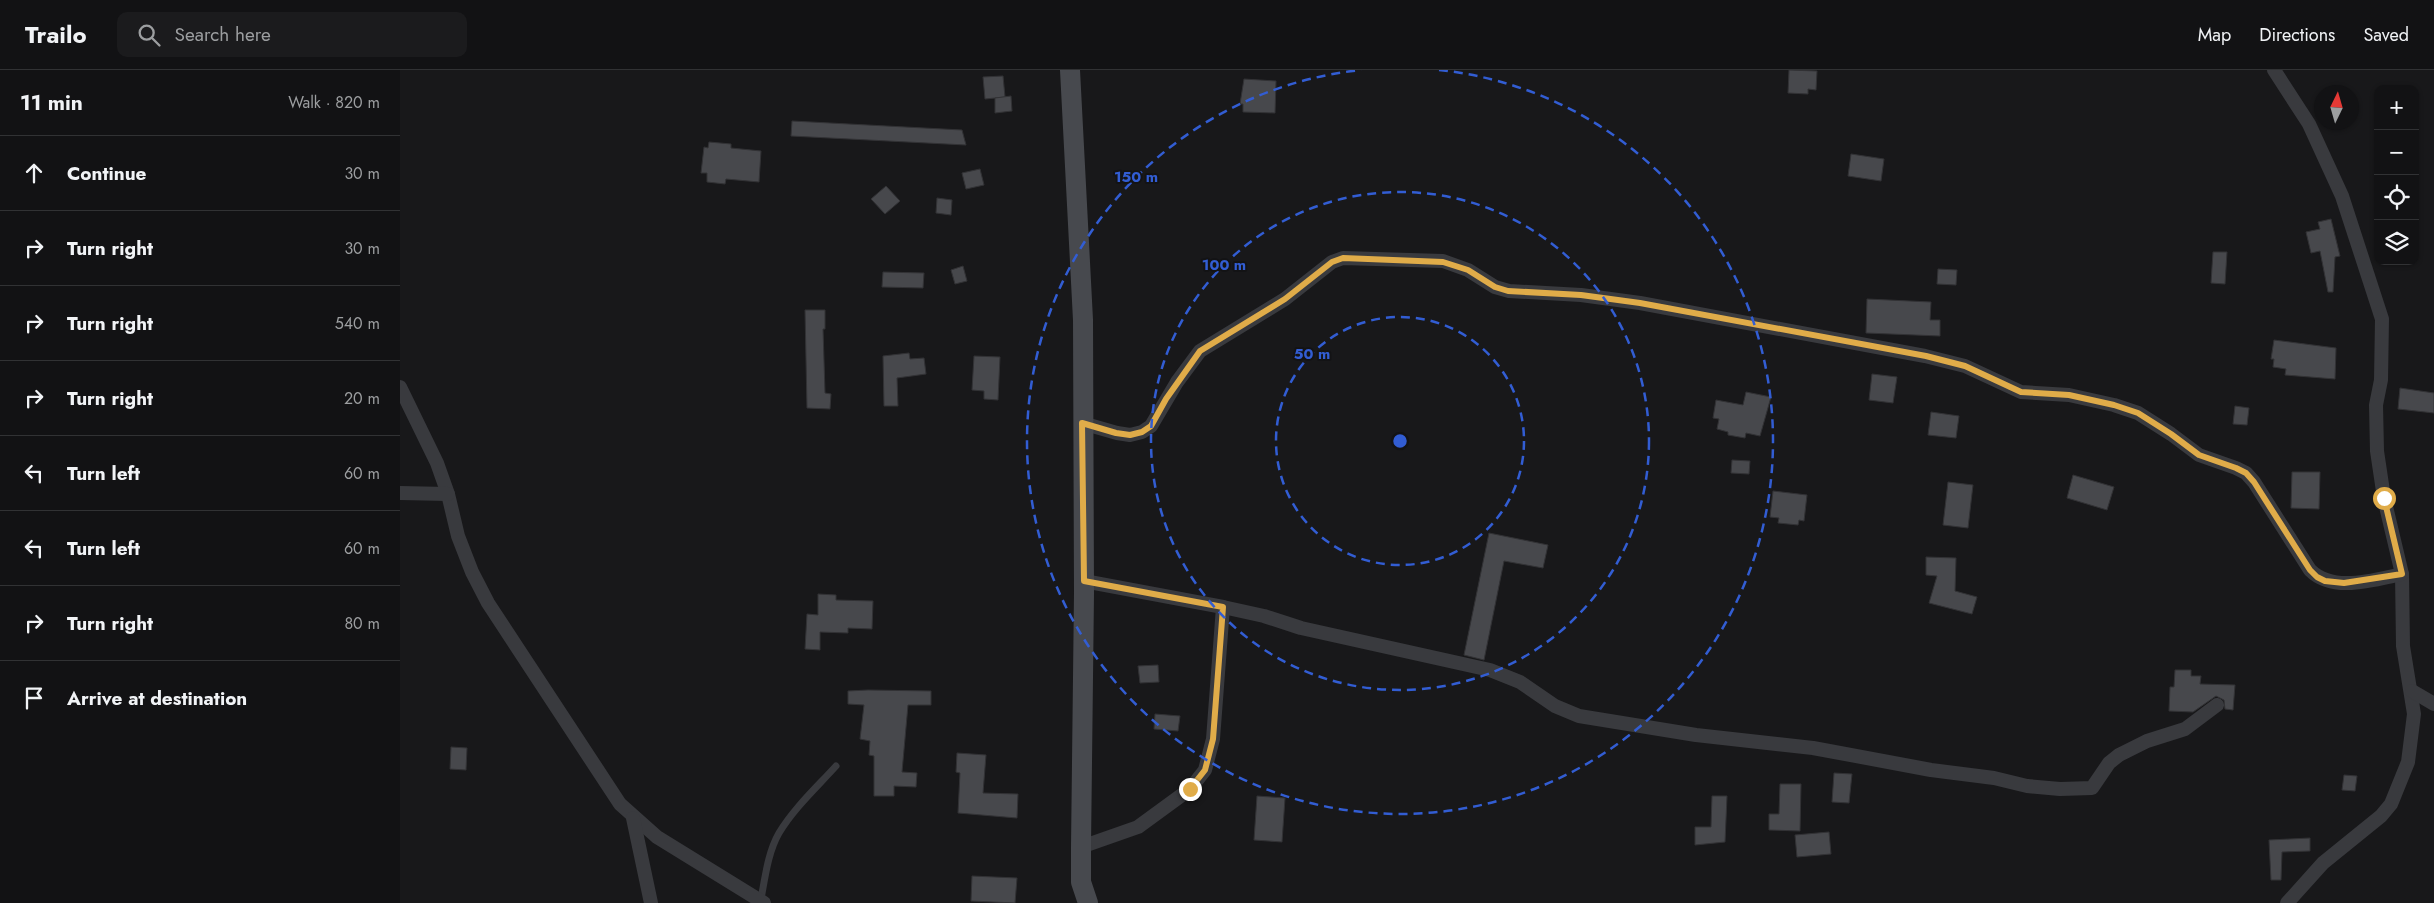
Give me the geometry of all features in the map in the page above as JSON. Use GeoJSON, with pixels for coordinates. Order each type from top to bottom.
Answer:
{"type":"FeatureCollection","features":[{"type":"Feature","properties":{"kind":"street"},"geometry":{"type":"LineString","coordinates":[[1070,70],[1083,320],[1084,581],[1081,882],[1088,903]]}},
{"type":"Feature","properties":{"kind":"street"},"geometry":{"type":"LineString","coordinates":[[2274,70],[2309,124],[2342,196],[2382,319],[2381,380],[2376,405],[2377,451],[2384,498],[2402,574],[2404,646],[2414,714],[2408,762],[2391,804],[2381,816],[2323,863],[2286,903]]}},
{"type":"Feature","properties":{"kind":"street"},"geometry":{"type":"LineString","coordinates":[[1082,423],[1116,433],[1130,435],[1142,432],[1151,426],[1166,399],[1200,351],[1285,299],[1332,262],[1343,258],[1443,262],[1468,270],[1495,287],[1508,291],[1581,295],[1640,303],[1926,356],[1965,366],[2021,392],[2069,395],[2114,405],[2138,413],[2199,455],[2246,473],[2254,482],[2310,570],[2317,577],[2325,581],[2344,583],[2402,574]]}},
{"type":"Feature","properties":{"kind":"street"},"geometry":{"type":"LineString","coordinates":[[400,388],[437,462],[448,494],[458,536],[468,563],[488,602],[620,804],[633,818],[657,837],[703,867],[763,901]]}},
{"type":"Feature","properties":{"kind":"street"},"geometry":{"type":"LineString","coordinates":[[400,493],[448,494]]}},
{"type":"Feature","properties":{"kind":"street"},"geometry":{"type":"LineString","coordinates":[[1084,581],[1223,607],[1318,632],[1490,670],[1520,682],[1555,706],[1579,716],[1696,735],[1813,748],[1931,770],[1978,775],[2060,790],[2092,788],[2109,763],[2119,755],[2147,741],[2186,729],[2217,706]]}},
{"type":"Feature","properties":{"kind":"street"},"geometry":{"type":"LineString","coordinates":[[1081,847],[1138,827],[1190,789],[1205,770],[1213,739],[1223,607]]}},
{"type":"Feature","properties":{"kind":"street"},"geometry":{"type":"LineString","coordinates":[[2412,691],[2434,704]]}},
{"type":"Feature","properties":{"kind":"street"},"geometry":{"type":"LineString","coordinates":[[633,818],[651,903]]}},
{"type":"Feature","properties":{"kind":"lane"},"geometry":{"type":"LineString","coordinates":[[763,901],[769,862],[778,834],[836,766]]}},
{"type":"Feature","properties":{"kind":"building"},"geometry":{"type":"Polygon","coordinates":[[[1789,70],[1817,71],[1816,90],[1808,89],[1808,94],[1788,93],[1789,70]]]}},
{"type":"Feature","properties":{"kind":"building"},"geometry":{"type":"Polygon","coordinates":[[[1003,76],[1005,97],[985,99],[983,77],[1003,76]]]}},
{"type":"Feature","properties":{"kind":"building"},"geometry":{"type":"Polygon","coordinates":[[[1244,79],[1276,81],[1275,113],[1243,112],[1243,104],[1240,104],[1244,79]]]}},
{"type":"Feature","properties":{"kind":"building"},"geometry":{"type":"Polygon","coordinates":[[[1011,96],[1012,111],[995,113],[995,98],[1011,96]]]}},
{"type":"Feature","properties":{"kind":"building"},"geometry":{"type":"Polygon","coordinates":[[[792,121],[962,130],[966,145],[791,136],[792,121]]]}},
{"type":"Feature","properties":{"kind":"building"},"geometry":{"type":"Polygon","coordinates":[[[709,142],[731,144],[731,148],[761,151],[759,182],[726,179],[725,184],[707,182],[707,173],[701,173],[704,147],[708,148],[709,142]]]}},
{"type":"Feature","properties":{"kind":"building"},"geometry":{"type":"Polygon","coordinates":[[[1851,154],[1884,159],[1881,181],[1848,176],[1851,154]]]}},
{"type":"Feature","properties":{"kind":"building"},"geometry":{"type":"Polygon","coordinates":[[[980,169],[984,185],[966,189],[962,173],[980,169]]]}},
{"type":"Feature","properties":{"kind":"building"},"geometry":{"type":"Polygon","coordinates":[[[886,186],[900,201],[885,214],[871,199],[886,186]]]}},
{"type":"Feature","properties":{"kind":"building"},"geometry":{"type":"Polygon","coordinates":[[[937,198],[952,200],[951,215],[936,213],[937,198]]]}},
{"type":"Feature","properties":{"kind":"building"},"geometry":{"type":"Polygon","coordinates":[[[2331,219],[2340,256],[2335,257],[2333,292],[2328,292],[2320,251],[2311,253],[2306,232],[2320,229],[2318,222],[2331,219]]]}},
{"type":"Feature","properties":{"kind":"building"},"geometry":{"type":"Polygon","coordinates":[[[2213,252],[2227,252],[2225,284],[2211,283],[2213,252]]]}},
{"type":"Feature","properties":{"kind":"building"},"geometry":{"type":"Polygon","coordinates":[[[963,266],[967,281],[955,284],[951,270],[963,266]]]}},
{"type":"Feature","properties":{"kind":"building"},"geometry":{"type":"Polygon","coordinates":[[[1938,269],[1957,270],[1956,285],[1937,284],[1938,269]]]}},
{"type":"Feature","properties":{"kind":"building"},"geometry":{"type":"Polygon","coordinates":[[[883,272],[924,273],[923,288],[882,287],[883,272]]]}},
{"type":"Feature","properties":{"kind":"building"},"geometry":{"type":"Polygon","coordinates":[[[1867,299],[1931,302],[1930,320],[1940,320],[1940,336],[1866,333],[1867,299]]]}},
{"type":"Feature","properties":{"kind":"building"},"geometry":{"type":"Polygon","coordinates":[[[805,310],[825,310],[825,329],[823,329],[825,393],[831,394],[830,409],[807,408],[805,310]]]}},
{"type":"Feature","properties":{"kind":"building"},"geometry":{"type":"Polygon","coordinates":[[[2274,340],[2336,348],[2335,379],[2285,375],[2286,369],[2273,367],[2274,359],[2271,359],[2274,340]]]}},
{"type":"Feature","properties":{"kind":"building"},"geometry":{"type":"Polygon","coordinates":[[[909,353],[910,359],[924,358],[926,374],[897,378],[898,406],[884,406],[883,356],[909,353]]]}},
{"type":"Feature","properties":{"kind":"building"},"geometry":{"type":"Polygon","coordinates":[[[974,356],[1000,357],[998,400],[984,399],[984,391],[972,390],[974,356]]]}},
{"type":"Feature","properties":{"kind":"building"},"geometry":{"type":"Polygon","coordinates":[[[1872,374],[1897,377],[1893,403],[1869,400],[1872,374]]]}},
{"type":"Feature","properties":{"kind":"building"},"geometry":{"type":"Polygon","coordinates":[[[2400,388],[2434,393],[2434,413],[2398,409],[2400,388]]]}},
{"type":"Feature","properties":{"kind":"building"},"geometry":{"type":"Polygon","coordinates":[[[1746,392],[1771,397],[1760,436],[1746,433],[1745,438],[1728,435],[1728,432],[1717,429],[1719,419],[1713,418],[1716,400],[1743,405],[1746,392]]]}},
{"type":"Feature","properties":{"kind":"building"},"geometry":{"type":"Polygon","coordinates":[[[2235,406],[2249,408],[2247,425],[2233,424],[2235,406]]]}},
{"type":"Feature","properties":{"kind":"building"},"geometry":{"type":"Polygon","coordinates":[[[1931,412],[1959,416],[1956,438],[1928,435],[1931,412]]]}},
{"type":"Feature","properties":{"kind":"building"},"geometry":{"type":"Polygon","coordinates":[[[1732,460],[1750,461],[1749,474],[1731,473],[1732,460]]]}},
{"type":"Feature","properties":{"kind":"building"},"geometry":{"type":"Polygon","coordinates":[[[2292,472],[2320,472],[2319,509],[2291,508],[2292,472]]]}},
{"type":"Feature","properties":{"kind":"building"},"geometry":{"type":"Polygon","coordinates":[[[2073,475],[2114,487],[2107,510],[2067,498],[2073,475]]]}},
{"type":"Feature","properties":{"kind":"building"},"geometry":{"type":"Polygon","coordinates":[[[1948,482],[1973,485],[1968,528],[1943,525],[1948,482]]]}},
{"type":"Feature","properties":{"kind":"building"},"geometry":{"type":"Polygon","coordinates":[[[1773,491],[1807,495],[1804,521],[1799,520],[1798,525],[1778,523],[1779,518],[1770,517],[1773,491]]]}},
{"type":"Feature","properties":{"kind":"building"},"geometry":{"type":"Polygon","coordinates":[[[1489,533],[1548,545],[1543,568],[1504,561],[1484,660],[1464,655],[1489,533]]]}},
{"type":"Feature","properties":{"kind":"building"},"geometry":{"type":"Polygon","coordinates":[[[1926,557],[1956,558],[1955,591],[1977,597],[1972,614],[1929,603],[1937,576],[1926,575],[1926,557]]]}},
{"type":"Feature","properties":{"kind":"building"},"geometry":{"type":"Polygon","coordinates":[[[818,594],[836,595],[836,600],[873,601],[872,629],[848,628],[848,633],[820,632],[820,650],[805,649],[807,614],[818,615],[818,594]]]}},
{"type":"Feature","properties":{"kind":"building"},"geometry":{"type":"Polygon","coordinates":[[[1158,665],[1159,682],[1140,683],[1138,666],[1158,665]]]}},
{"type":"Feature","properties":{"kind":"building"},"geometry":{"type":"Polygon","coordinates":[[[2175,670],[2191,670],[2191,676],[2201,676],[2200,684],[2235,685],[2233,710],[2225,709],[2224,700],[2216,696],[2193,712],[2169,711],[2170,687],[2174,687],[2175,670]]]}},
{"type":"Feature","properties":{"kind":"building"},"geometry":{"type":"Polygon","coordinates":[[[848,691],[931,691],[931,705],[908,705],[902,772],[917,773],[916,787],[894,786],[894,796],[874,796],[874,756],[869,755],[870,741],[860,739],[864,705],[848,704],[848,691]]]}},
{"type":"Feature","properties":{"kind":"building"},"geometry":{"type":"Polygon","coordinates":[[[1155,714],[1180,716],[1178,731],[1154,729],[1155,714]]]}},
{"type":"Feature","properties":{"kind":"building"},"geometry":{"type":"Polygon","coordinates":[[[451,747],[467,748],[466,770],[450,769],[451,747]]]}},
{"type":"Feature","properties":{"kind":"building"},"geometry":{"type":"Polygon","coordinates":[[[957,753],[986,755],[983,793],[1018,794],[1017,818],[958,813],[960,773],[956,772],[957,753]]]}},
{"type":"Feature","properties":{"kind":"building"},"geometry":{"type":"Polygon","coordinates":[[[1834,773],[1852,774],[1849,803],[1832,802],[1834,773]]]}},
{"type":"Feature","properties":{"kind":"building"},"geometry":{"type":"Polygon","coordinates":[[[2344,775],[2357,776],[2355,791],[2342,790],[2344,775]]]}},
{"type":"Feature","properties":{"kind":"building"},"geometry":{"type":"Polygon","coordinates":[[[1780,784],[1801,784],[1800,831],[1769,830],[1769,814],[1779,814],[1780,784]]]}},
{"type":"Feature","properties":{"kind":"building"},"geometry":{"type":"Polygon","coordinates":[[[1257,796],[1285,798],[1282,842],[1254,840],[1257,796]]]}},
{"type":"Feature","properties":{"kind":"building"},"geometry":{"type":"Polygon","coordinates":[[[1712,796],[1727,796],[1725,842],[1695,845],[1695,827],[1711,827],[1712,796]]]}},
{"type":"Feature","properties":{"kind":"building"},"geometry":{"type":"Polygon","coordinates":[[[1829,832],[1831,854],[1797,857],[1795,835],[1829,832]]]}},
{"type":"Feature","properties":{"kind":"building"},"geometry":{"type":"Polygon","coordinates":[[[2310,838],[2310,851],[2282,852],[2281,880],[2271,880],[2269,840],[2310,838]]]}},
{"type":"Feature","properties":{"kind":"building"},"geometry":{"type":"Polygon","coordinates":[[[972,876],[1017,878],[1015,903],[971,901],[972,876]]]}},
{"type":"Feature","properties":{"kind":"route"},"geometry":{"type":"LineString","coordinates":[[1190,789],[1205,770],[1213,739],[1223,607],[1084,581],[1082,423],[1116,433],[1130,435],[1142,432],[1151,426],[1166,399],[1200,351],[1285,299],[1318,271],[1332,262],[1343,258],[1443,262],[1468,270],[1495,287],[1508,291],[1528,294],[1581,295],[1640,303],[1809,336],[1926,356],[1965,366],[2021,392],[2050,392],[2114,405],[2138,413],[2199,455],[2246,473],[2254,482],[2310,570],[2317,577],[2325,581],[2344,583],[2366,581],[2402,574],[2384,498]]}}]}
